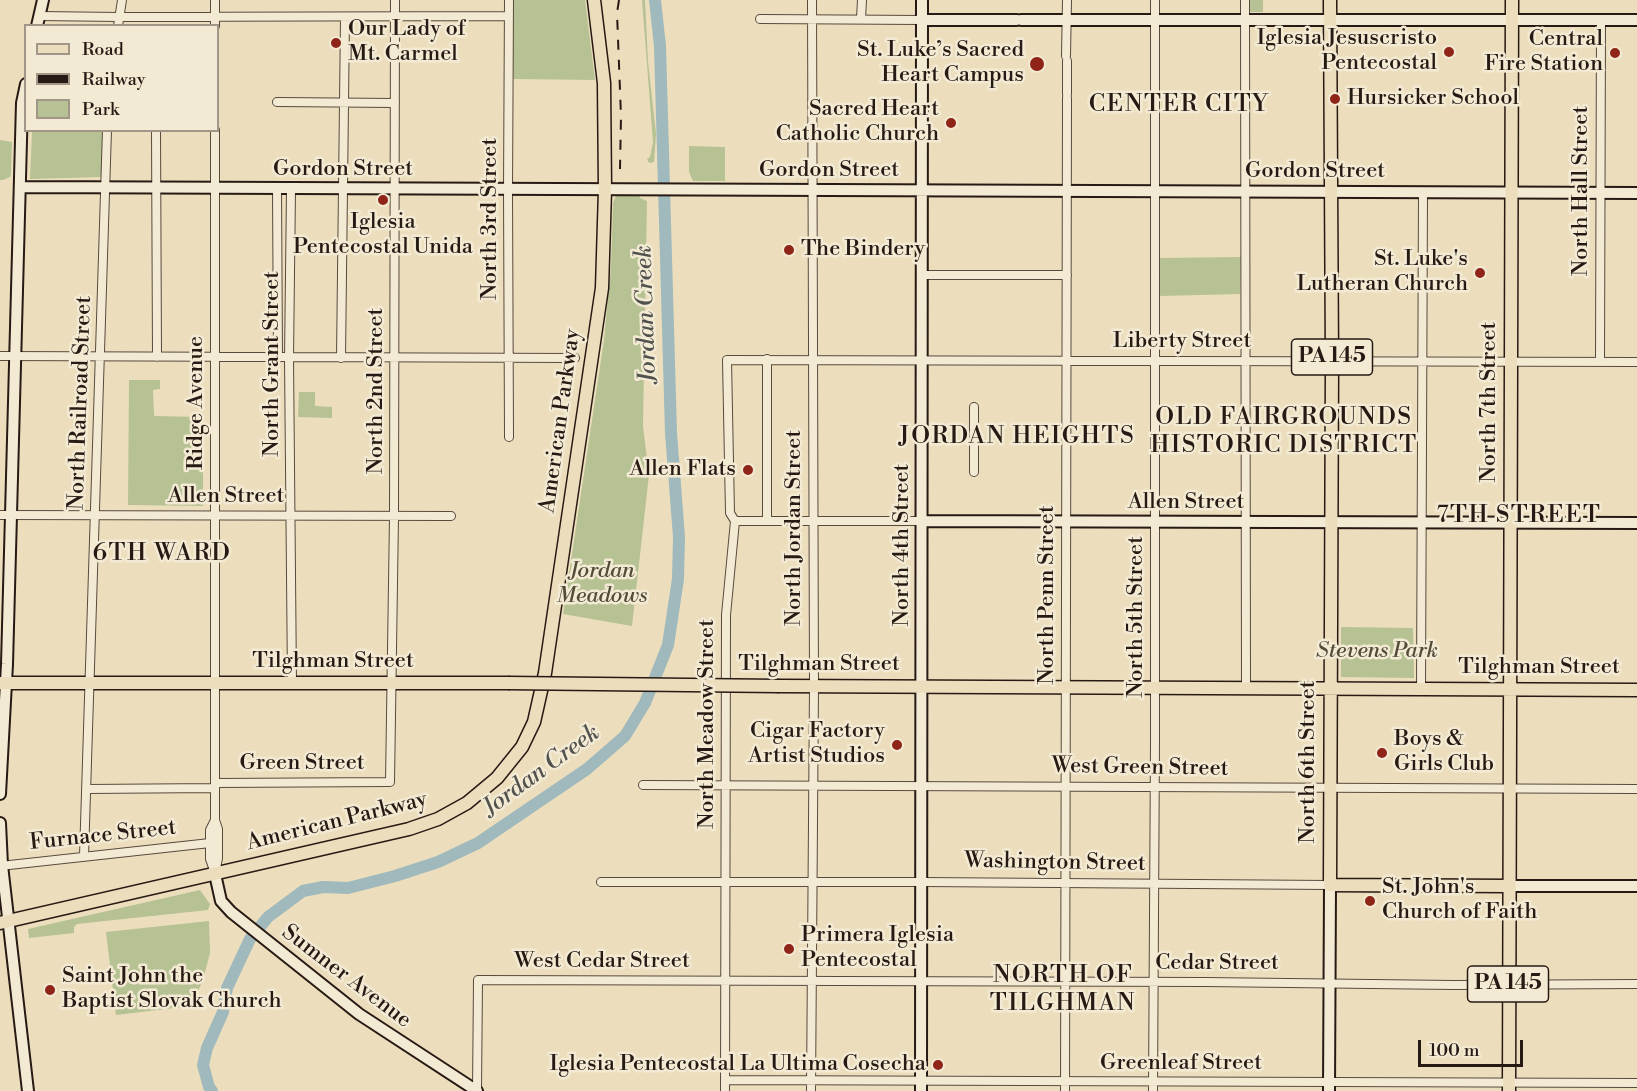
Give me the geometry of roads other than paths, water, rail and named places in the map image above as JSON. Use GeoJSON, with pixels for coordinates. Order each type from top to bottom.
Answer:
{"type":"FeatureCollection","features":[{"type":"Feature","properties":{"kind":"main road","name":"American Parkway"},"geometry":{"type":"LineString","coordinates":[[4,922],[410,829],[438,819],[467,803],[483,791],[522,747],[534,722],[545,673],[602,288],[605,190],[604,83],[594,0]]}},
{"type":"Feature","properties":{"kind":"main road","name":"North 6th Street"},"geometry":{"type":"LineString","coordinates":[[1330,0],[1332,362],[1330,885]]}},
{"type":"Feature","properties":{"kind":"main road","name":"North 7th Street"},"geometry":{"type":"LineString","coordinates":[[1509,1087],[1512,0]]}},
{"type":"Feature","properties":{"kind":"main road","name":"Tilghman Street"},"geometry":{"type":"LineString","coordinates":[[3,683],[508,683],[1637,690]]}},
{"type":"Feature","properties":{"kind":"main road","name":"Washington Street"},"geometry":{"type":"LineString","coordinates":[[1330,885],[1509,886]]}},
{"type":"Feature","properties":{"kind":"street"},"geometry":{"type":"LineString","coordinates":[[43,0],[38,21],[215,21],[509,16]]}},
{"type":"Feature","properties":{"kind":"street"},"geometry":{"type":"LineString","coordinates":[[118,21],[122,0]]}},
{"type":"Feature","properties":{"kind":"street"},"geometry":{"type":"LineString","coordinates":[[215,0],[215,21]]}},
{"type":"Feature","properties":{"kind":"street","name":"North 2nd Street"},"geometry":{"type":"LineString","coordinates":[[390,782],[394,517],[396,0]]}},
{"type":"Feature","properties":{"kind":"street","name":"North 3rd Street"},"geometry":{"type":"LineString","coordinates":[[509,0],[509,437]]}},
{"type":"Feature","properties":{"kind":"street","name":"North Jordan Street"},"geometry":{"type":"LineString","coordinates":[[811,1091],[812,0]]}},
{"type":"Feature","properties":{"kind":"street"},"geometry":{"type":"LineString","coordinates":[[861,19],[862,0]]}},
{"type":"Feature","properties":{"kind":"street","name":"North 4th Street"},"geometry":{"type":"LineString","coordinates":[[921,1086],[922,0]]}},
{"type":"Feature","properties":{"kind":"street","name":"North Penn Street"},"geometry":{"type":"LineString","coordinates":[[1065,1091],[1067,0]]}},
{"type":"Feature","properties":{"kind":"street","name":"North 5th Street"},"geometry":{"type":"LineString","coordinates":[[1153,1091],[1155,0]]}},
{"type":"Feature","properties":{"kind":"street"},"geometry":{"type":"LineString","coordinates":[[1245,0],[1246,688]]}},
{"type":"Feature","properties":{"kind":"street"},"geometry":{"type":"LineString","coordinates":[[341,358],[345,17]]}},
{"type":"Feature","properties":{"kind":"street"},"geometry":{"type":"LineString","coordinates":[[760,19],[1330,22],[1637,20]]}},
{"type":"Feature","properties":{"kind":"street","name":"North Hall Street"},"geometry":{"type":"LineString","coordinates":[[1600,362],[1601,21]]}},
{"type":"Feature","properties":{"kind":"street"},"geometry":{"type":"LineString","coordinates":[[0,794],[5,515],[15,356],[24,93]]}},
{"type":"Feature","properties":{"kind":"street"},"geometry":{"type":"LineString","coordinates":[[277,102],[395,102]]}},
{"type":"Feature","properties":{"kind":"street","name":"North Railroad Street"},"geometry":{"type":"LineString","coordinates":[[84,856],[107,132]]}},
{"type":"Feature","properties":{"kind":"street"},"geometry":{"type":"LineString","coordinates":[[156,132],[157,357]]}},
{"type":"Feature","properties":{"kind":"street","name":"Ridge Avenue"},"geometry":{"type":"LineString","coordinates":[[215,132],[215,820],[218,829],[218,858],[215,874]]}},
{"type":"Feature","properties":{"kind":"street","name":"Gordon Street"},"geometry":{"type":"LineString","coordinates":[[20,187],[1637,193]]}},
{"type":"Feature","properties":{"kind":"street"},"geometry":{"type":"LineString","coordinates":[[277,189],[278,358]]}},
{"type":"Feature","properties":{"kind":"street","name":"North Grant Street"},"geometry":{"type":"LineString","coordinates":[[291,189],[289,358],[292,683]]}},
{"type":"Feature","properties":{"kind":"street"},"geometry":{"type":"LineString","coordinates":[[1421,689],[1423,193]]}},
{"type":"Feature","properties":{"kind":"street"},"geometry":{"type":"LineString","coordinates":[[922,275],[1067,276]]}},
{"type":"Feature","properties":{"kind":"street"},"geometry":{"type":"LineString","coordinates":[[0,356],[575,358]]}},
{"type":"Feature","properties":{"kind":"street"},"geometry":{"type":"LineString","coordinates":[[767,359],[767,521]]}},
{"type":"Feature","properties":{"kind":"street","name":"Liberty Street"},"geometry":{"type":"LineString","coordinates":[[727,360],[1637,362]]}},
{"type":"Feature","properties":{"kind":"street","name":"North Meadow Street"},"geometry":{"type":"LineString","coordinates":[[725,1091],[726,615],[735,522],[730,513],[727,360]]}},
{"type":"Feature","properties":{"kind":"street"},"geometry":{"type":"LineString","coordinates":[[974,407],[974,472]]}},
{"type":"Feature","properties":{"kind":"street","name":"Allen Street"},"geometry":{"type":"LineString","coordinates":[[5,515],[451,516]]}},
{"type":"Feature","properties":{"kind":"street","name":"Allen Street"},"geometry":{"type":"LineString","coordinates":[[735,522],[1637,523]]}},
{"type":"Feature","properties":{"kind":"street","name":"Green Street"},"geometry":{"type":"LineString","coordinates":[[86,789],[390,782]]}},
{"type":"Feature","properties":{"kind":"street","name":"West Green Street"},"geometry":{"type":"LineString","coordinates":[[643,785],[922,784],[1637,789]]}},
{"type":"Feature","properties":{"kind":"street","name":"Ridge Avenue"},"geometry":{"type":"LineString","coordinates":[[215,820],[210,830],[210,859],[215,874]]}},
{"type":"Feature","properties":{"kind":"street"},"geometry":{"type":"LineString","coordinates":[[0,823],[4,922],[28,1091]]}},
{"type":"Feature","properties":{"kind":"street","name":"Furnace Street"},"geometry":{"type":"LineString","coordinates":[[1,865],[210,843]]}},
{"type":"Feature","properties":{"kind":"street","name":"Sumner Avenue"},"geometry":{"type":"LineString","coordinates":[[215,874],[220,901],[279,952],[359,1014],[477,1091]]}},
{"type":"Feature","properties":{"kind":"street","name":"Washington Street"},"geometry":{"type":"LineString","coordinates":[[601,882],[1330,885]]}},
{"type":"Feature","properties":{"kind":"street","name":"North 6th Street"},"geometry":{"type":"LineString","coordinates":[[1329,1086],[1330,885]]}},
{"type":"Feature","properties":{"kind":"street"},"geometry":{"type":"LineString","coordinates":[[1509,886],[1637,886]]}},
{"type":"Feature","properties":{"kind":"street","name":"West Cedar Street"},"geometry":{"type":"LineString","coordinates":[[477,1091],[478,980],[725,981]]}},
{"type":"Feature","properties":{"kind":"street","name":"Cedar Street"},"geometry":{"type":"LineString","coordinates":[[725,981],[1637,984]]}},
{"type":"Feature","properties":{"kind":"street","name":"Greenleaf Street"},"geometry":{"type":"LineString","coordinates":[[725,1080],[811,1080],[921,1086],[1153,1082],[1509,1087],[1637,1083]]}},
{"type":"Feature","properties":{"kind":"waterway","name":"Jordan Creek"},"geometry":{"type":"LineString","coordinates":[[212,1091],[203,1065],[207,1048],[223,1012],[227,988],[250,939],[268,917],[303,891],[323,887],[348,888],[395,876],[438,862],[478,843],[587,769],[625,736],[645,703],[668,645],[678,579],[679,537],[671,433],[660,46],[655,0]]}},
{"type":"Feature","properties":{"kind":"railway"},"geometry":{"type":"LineString","coordinates":[[619,0],[617,13],[621,116],[620,169]]}},
{"type":"Feature","properties":{"kind":"place","name":"Our Lady of Mt. Carmel"},"geometry":{"type":"Point","coordinates":[336,43]}},
{"type":"Feature","properties":{"kind":"place","name":"Iglesia Jesuscristo Pentecostal"},"geometry":{"type":"Point","coordinates":[1449,52]}},
{"type":"Feature","properties":{"kind":"place","name":"Central Fire Station"},"geometry":{"type":"Point","coordinates":[1615,53]}},
{"type":"Feature","properties":{"kind":"place","name":"St. Luke’s Sacred Heart Campus"},"geometry":{"type":"Point","coordinates":[1037,64]}},
{"type":"Feature","properties":{"kind":"place","name":"Hursicker School"},"geometry":{"type":"Point","coordinates":[1335,99]}},
{"type":"Feature","properties":{"kind":"place","name":"Sacred Heart Catholic Church"},"geometry":{"type":"Point","coordinates":[951,123]}},
{"type":"Feature","properties":{"kind":"place","name":"Iglesia Pentecostal Unida"},"geometry":{"type":"Point","coordinates":[383,200]}},
{"type":"Feature","properties":{"kind":"place","name":"The Bindery"},"geometry":{"type":"Point","coordinates":[789,250]}},
{"type":"Feature","properties":{"kind":"place","name":"St. Luke's Lutheran Church"},"geometry":{"type":"Point","coordinates":[1480,273]}},
{"type":"Feature","properties":{"kind":"place","name":"Allen Flats"},"geometry":{"type":"Point","coordinates":[748,470]}},
{"type":"Feature","properties":{"kind":"place","name":"Cigar Factory Artist Studios"},"geometry":{"type":"Point","coordinates":[897,745]}},
{"type":"Feature","properties":{"kind":"place","name":"Boys & Girls Club"},"geometry":{"type":"Point","coordinates":[1382,753]}},
{"type":"Feature","properties":{"kind":"place","name":"St. John's Church of Faith"},"geometry":{"type":"Point","coordinates":[1370,901]}},
{"type":"Feature","properties":{"kind":"place","name":"Primera Iglesia Pentecostal"},"geometry":{"type":"Point","coordinates":[789,949]}},
{"type":"Feature","properties":{"kind":"place","name":"Saint John the Baptist Slovak Church"},"geometry":{"type":"Point","coordinates":[50,990]}},
{"type":"Feature","properties":{"kind":"place","name":"Iglesia Pentecostal La Ultima Cosecha"},"geometry":{"type":"Point","coordinates":[938,1065]}},
{"type":"Feature","properties":{"kind":"district","name":"CENTER CITY"},"geometry":{"type":"Point","coordinates":[1179,105]}},
{"type":"Feature","properties":{"kind":"district","name":"OLD FAIRGROUNDS HISTORIC DISTRICT"},"geometry":{"type":"Point","coordinates":[1284,432]}},
{"type":"Feature","properties":{"kind":"district","name":"JORDAN HEIGHTS"},"geometry":{"type":"Point","coordinates":[1017,437]}},
{"type":"Feature","properties":{"kind":"district","name":"7TH STREET"},"geometry":{"type":"Point","coordinates":[1519,516]}},
{"type":"Feature","properties":{"kind":"district","name":"6TH WARD"},"geometry":{"type":"Point","coordinates":[162,554]}},
{"type":"Feature","properties":{"kind":"district","name":"NORTH OF TILGHMAN"},"geometry":{"type":"Point","coordinates":[1063,990]}},
{"type":"Feature","properties":{"kind":"park label","name":"Jordan Meadows"},"geometry":{"type":"Point","coordinates":[602,584]}},
{"type":"Feature","properties":{"kind":"park label","name":"Stevens Park"},"geometry":{"type":"Point","coordinates":[1377,652]}}]}
